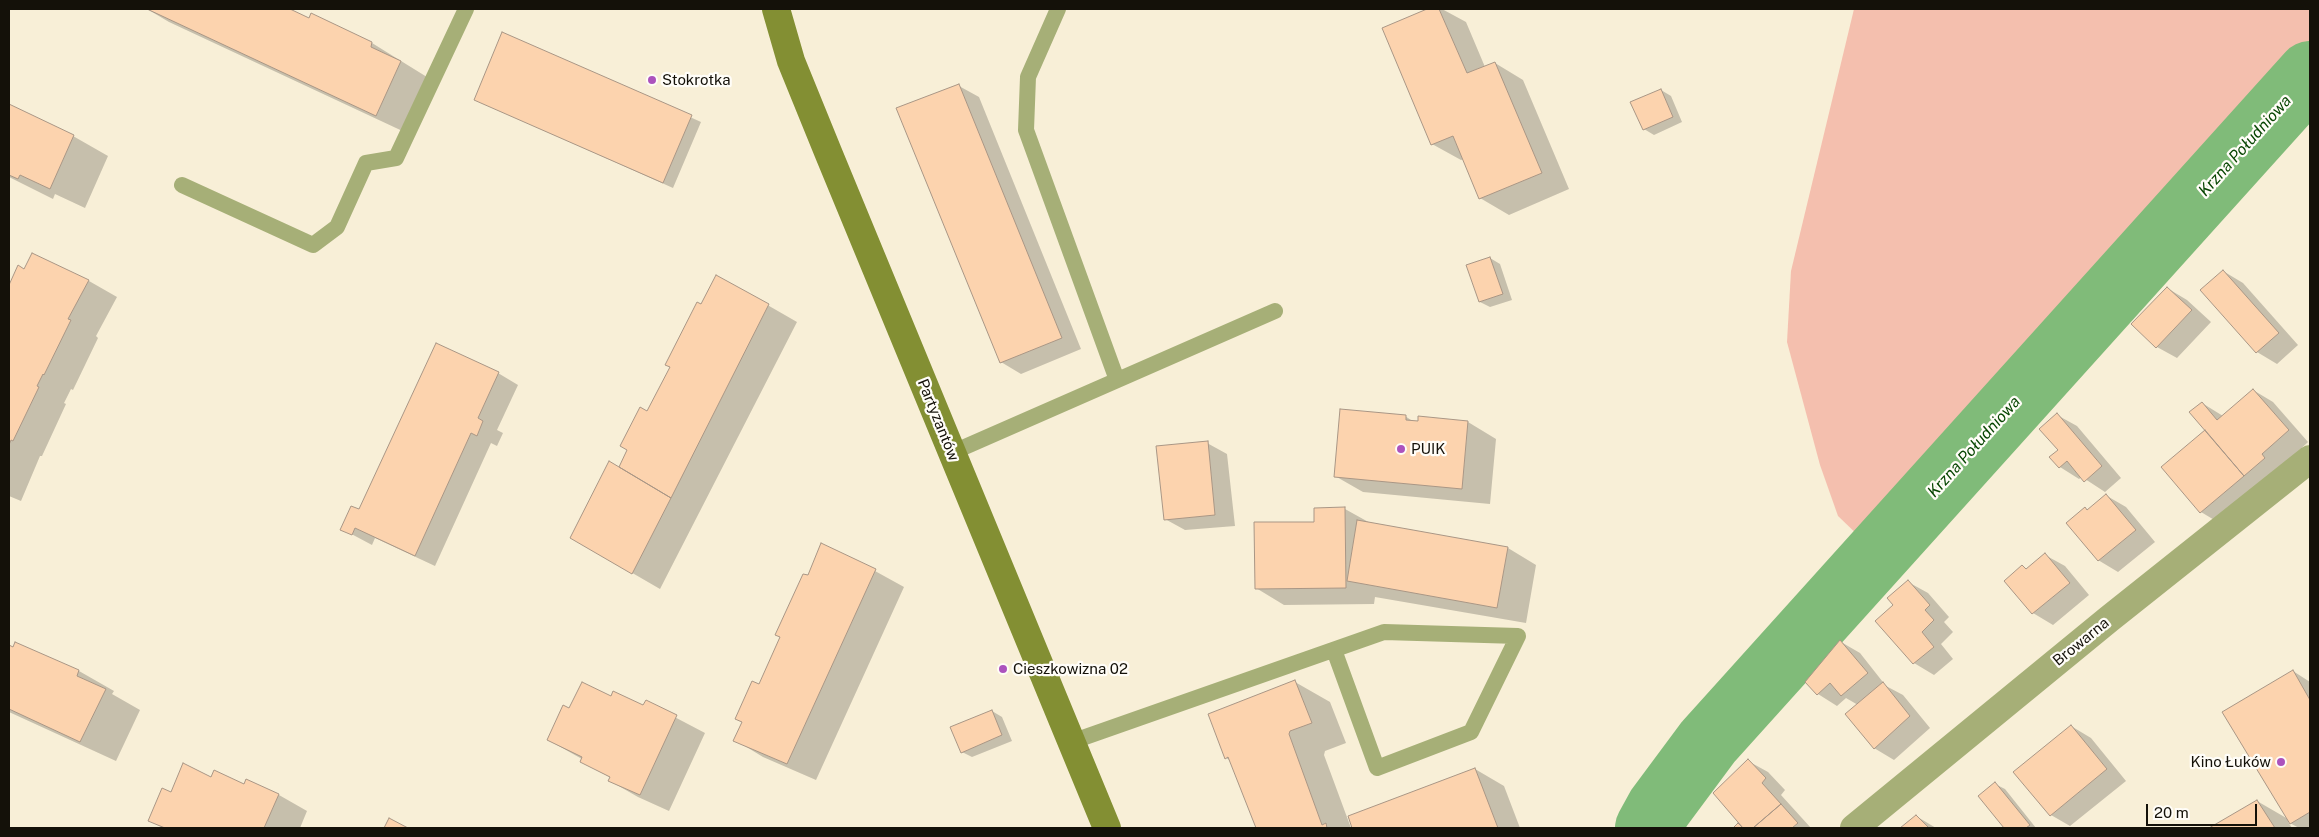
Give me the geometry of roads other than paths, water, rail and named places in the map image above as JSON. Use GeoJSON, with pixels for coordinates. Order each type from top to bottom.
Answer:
{"type":"FeatureCollection","features":[{"type":"Feature","properties":{"kind":"street","name":"Partyzantów"},"geometry":{"type":"LineString","coordinates":[[776,9],[791,61],[1106,828]]}},
{"type":"Feature","properties":{"kind":"street","name":"Browarna"},"geometry":{"type":"LineString","coordinates":[[1854,828],[2109,619],[2310,459]]}},
{"type":"Feature","properties":{"kind":"lane"},"geometry":{"type":"LineString","coordinates":[[182,185],[313,245],[337,227],[366,163],[396,158],[466,9]]}},
{"type":"Feature","properties":{"kind":"lane"},"geometry":{"type":"LineString","coordinates":[[1058,9],[1028,77],[1026,130],[1117,380]]}},
{"type":"Feature","properties":{"kind":"lane"},"geometry":{"type":"LineString","coordinates":[[951,453],[1275,310]]}},
{"type":"Feature","properties":{"kind":"lane"},"geometry":{"type":"LineString","coordinates":[[1070,742],[1384,632],[1518,636],[1472,732],[1377,768],[1334,650]]}},
{"type":"Feature","properties":{"kind":"waterway","name":"Krzna Południowa"},"geometry":{"type":"LineString","coordinates":[[1648,828],[1659,808],[1708,742],[2310,74]]}},
{"type":"Feature","properties":{"kind":"place","name":"Stokrotka"},"geometry":{"type":"Point","coordinates":[652,80]}},
{"type":"Feature","properties":{"kind":"place","name":"PUIK"},"geometry":{"type":"Point","coordinates":[1401,449]}},
{"type":"Feature","properties":{"kind":"place","name":"Cieszkowizna 02"},"geometry":{"type":"Point","coordinates":[1003,669]}},
{"type":"Feature","properties":{"kind":"place","name":"Kino Łuków"},"geometry":{"type":"Point","coordinates":[2281,762]}}]}
